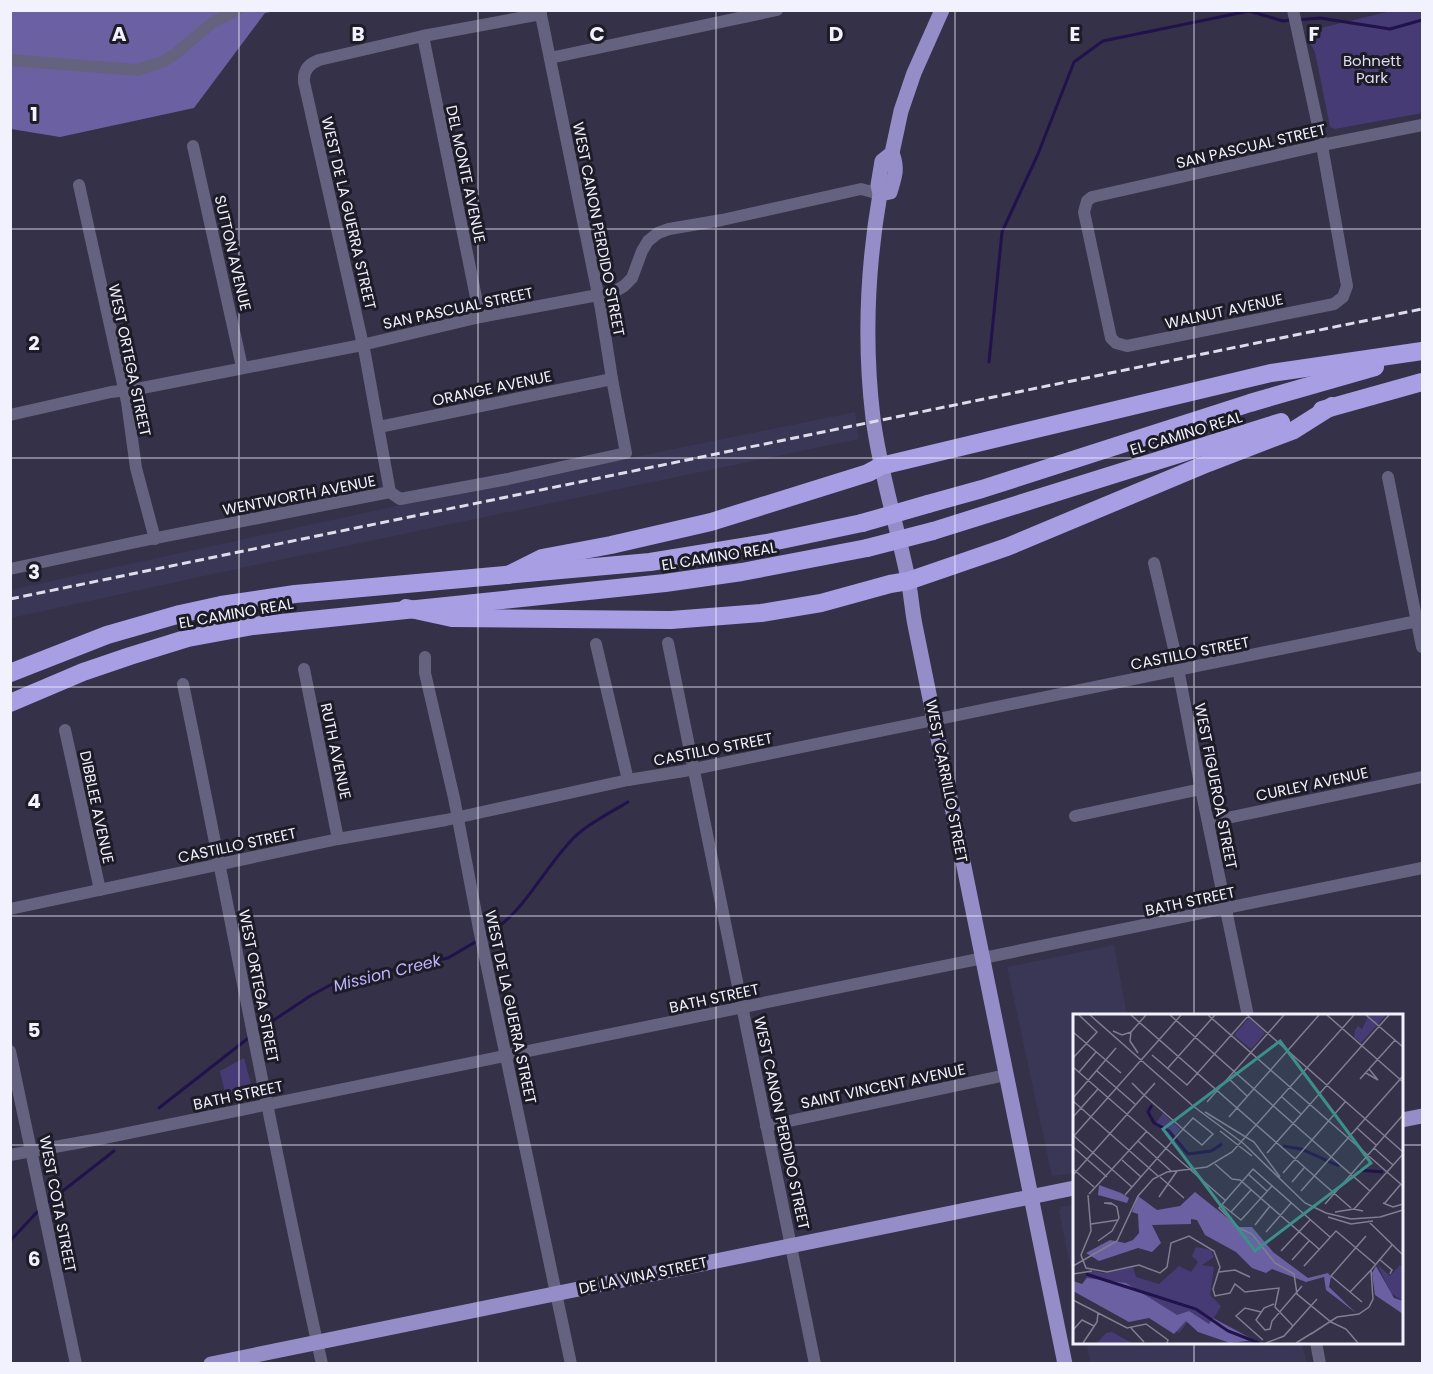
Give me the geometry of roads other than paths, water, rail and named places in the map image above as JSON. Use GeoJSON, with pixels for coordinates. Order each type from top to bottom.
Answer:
{"type":"FeatureCollection","features":[{"type":"Feature","properties":{"kind":"highway"},"geometry":{"type":"LineString","coordinates":[[508,575],[542,558],[711,522],[881,466],[1271,373],[1422,352]]}},
{"type":"Feature","properties":{"kind":"highway","name":"EL CAMINO REAL"},"geometry":{"type":"LineString","coordinates":[[10,673],[107,635],[221,605],[295,594],[650,562],[767,543],[862,523],[993,486],[1250,403],[1422,352]]}},
{"type":"Feature","properties":{"kind":"highway","name":"EL CAMINO REAL"},"geometry":{"type":"LineString","coordinates":[[10,703],[83,672],[188,638],[253,626],[665,583],[742,572],[867,548],[933,531],[1332,406],[1422,382]]}},
{"type":"Feature","properties":{"kind":"highway"},"geometry":{"type":"LineString","coordinates":[[406,609],[452,618],[641,620],[701,618],[791,608],[908,581],[1026,539],[1208,463],[1294,430],[1332,406]]}},
{"type":"Feature","properties":{"kind":"main road","name":"WEST CARRILLO STREET"},"geometry":{"type":"LineString","coordinates":[[942,10],[914,73],[901,111],[892,153],[896,164],[890,192],[880,194],[871,257],[868,345],[872,401],[881,466],[908,581],[910,601],[1065,1364]]}},
{"type":"Feature","properties":{"kind":"main road"},"geometry":{"type":"LineString","coordinates":[[1403,1120],[1422,1116]]}},
{"type":"Feature","properties":{"kind":"main road","name":"DE LA VINA STREET"},"geometry":{"type":"LineString","coordinates":[[211,1364],[1073,1188]]}},
{"type":"Feature","properties":{"kind":"street"},"geometry":{"type":"LineString","coordinates":[[10,60],[137,70],[156,65],[174,55],[212,23],[237,10]]}},
{"type":"Feature","properties":{"kind":"street"},"geometry":{"type":"LineString","coordinates":[[550,57],[777,10]]}},
{"type":"Feature","properties":{"kind":"street"},"geometry":{"type":"LineString","coordinates":[[1293,10],[1322,145]]}},
{"type":"Feature","properties":{"kind":"street"},"geometry":{"type":"LineString","coordinates":[[423,36],[541,12]]}},
{"type":"Feature","properties":{"kind":"street","name":"WEST CANON PERDIDO STREET"},"geometry":{"type":"LineString","coordinates":[[541,12],[598,295],[626,453]]}},
{"type":"Feature","properties":{"kind":"street","name":"WEST DE LA GUERRA STREET"},"geometry":{"type":"LineString","coordinates":[[390,492],[362,345],[304,82],[306,71],[313,62],[423,36]]}},
{"type":"Feature","properties":{"kind":"street","name":"DEL MONTE AVENUE"},"geometry":{"type":"LineString","coordinates":[[423,36],[480,317]]}},
{"type":"Feature","properties":{"kind":"street","name":"SAN PASCUAL STREET"},"geometry":{"type":"LineString","coordinates":[[1120,345],[1111,338],[1084,212],[1087,201],[1092,197],[1422,125]]}},
{"type":"Feature","properties":{"kind":"street","name":"WALNUT AVENUE"},"geometry":{"type":"LineString","coordinates":[[1120,345],[1127,346],[1334,304],[1343,297],[1347,286],[1322,145]]}},
{"type":"Feature","properties":{"kind":"street","name":"SUTTON AVENUE"},"geometry":{"type":"LineString","coordinates":[[194,146],[242,368]]}},
{"type":"Feature","properties":{"kind":"street","name":"WEST ORTEGA STREET"},"geometry":{"type":"LineString","coordinates":[[78,185],[123,391],[136,468],[154,539]]}},
{"type":"Feature","properties":{"kind":"street","name":"SAN PASCUAL STREET"},"geometry":{"type":"LineString","coordinates":[[10,415],[111,392],[362,345],[480,317],[614,292],[629,282],[635,273],[645,246],[653,237],[669,229],[861,189],[880,194]]}},
{"type":"Feature","properties":{"kind":"street","name":"ORANGE AVENUE"},"geometry":{"type":"LineString","coordinates":[[379,427],[612,379]]}},
{"type":"Feature","properties":{"kind":"street","name":"WENTWORTH AVENUE"},"geometry":{"type":"LineString","coordinates":[[10,569],[390,492],[400,499],[449,492],[626,453]]}},
{"type":"Feature","properties":{"kind":"street"},"geometry":{"type":"LineString","coordinates":[[1388,477],[1420,621],[1422,647]]}},
{"type":"Feature","properties":{"kind":"street","name":"WEST FIGUEROA STREET"},"geometry":{"type":"LineString","coordinates":[[1154,563],[1248,1014]]}},
{"type":"Feature","properties":{"kind":"street","name":"CASTILLO STREET"},"geometry":{"type":"LineString","coordinates":[[10,909],[338,839],[458,818],[628,780],[694,769],[1420,621]]}},
{"type":"Feature","properties":{"kind":"street","name":"WEST CANON PERDIDO STREET"},"geometry":{"type":"LineString","coordinates":[[668,643],[815,1364]]}},
{"type":"Feature","properties":{"kind":"street"},"geometry":{"type":"LineString","coordinates":[[596,644],[628,780]]}},
{"type":"Feature","properties":{"kind":"street","name":"WEST DE LA GUERRA STREET"},"geometry":{"type":"LineString","coordinates":[[425,657],[425,674],[458,818],[484,954],[571,1364]]}},
{"type":"Feature","properties":{"kind":"street","name":"RUTH AVENUE"},"geometry":{"type":"LineString","coordinates":[[304,669],[338,839]]}},
{"type":"Feature","properties":{"kind":"street","name":"WEST ORTEGA STREET"},"geometry":{"type":"LineString","coordinates":[[183,684],[221,864],[250,1027],[322,1364]]}},
{"type":"Feature","properties":{"kind":"street","name":"DIBBLEE AVENUE"},"geometry":{"type":"LineString","coordinates":[[65,730],[100,890]]}},
{"type":"Feature","properties":{"kind":"street","name":"CURLEY AVENUE"},"geometry":{"type":"LineString","coordinates":[[1208,822],[1422,777]]}},
{"type":"Feature","properties":{"kind":"street"},"geometry":{"type":"LineString","coordinates":[[1075,816],[1201,789]]}},
{"type":"Feature","properties":{"kind":"street","name":"BATH STREET"},"geometry":{"type":"LineString","coordinates":[[10,1155],[99,1139],[1422,868]]}},
{"type":"Feature","properties":{"kind":"street","name":"WEST COTA STREET"},"geometry":{"type":"LineString","coordinates":[[10,1051],[76,1364]]}},
{"type":"Feature","properties":{"kind":"street","name":"SAINT VINCENT AVENUE"},"geometry":{"type":"LineString","coordinates":[[766,1126],[1006,1075]]}},
{"type":"Feature","properties":{"kind":"street"},"geometry":{"type":"LineString","coordinates":[[1316,1344],[1320,1364]]}},
{"type":"Feature","properties":{"kind":"waterway"},"geometry":{"type":"LineString","coordinates":[[989,362],[1002,232],[1038,154],[1074,62],[1103,41],[1249,11],[1283,21],[1291,20]]}},
{"type":"Feature","properties":{"kind":"waterway"},"geometry":{"type":"LineString","coordinates":[[1297,20],[1320,18],[1390,29],[1422,20]]}},
{"type":"Feature","properties":{"kind":"waterway","name":"Mission Creek"},"geometry":{"type":"LineString","coordinates":[[485,936],[510,917],[520,906],[574,838],[596,821],[628,802]]}},
{"type":"Feature","properties":{"kind":"waterway","name":"Mission Creek"},"geometry":{"type":"LineString","coordinates":[[256,1032],[310,996],[336,982],[448,958],[477,941]]}},
{"type":"Feature","properties":{"kind":"waterway","name":"Mission Creek"},"geometry":{"type":"LineString","coordinates":[[159,1108],[251,1036]]}},
{"type":"Feature","properties":{"kind":"waterway","name":"Mission Creek"},"geometry":{"type":"LineString","coordinates":[[46,1204],[114,1151]]}},
{"type":"Feature","properties":{"kind":"waterway","name":"Mission Creek"},"geometry":{"type":"LineString","coordinates":[[10,1241],[39,1210]]}},
{"type":"Feature","properties":{"kind":"railway"},"geometry":{"type":"LineString","coordinates":[[10,599],[1422,309]]}},
{"type":"Feature","properties":{"kind":"park label","name":"Bohnett Park"},"geometry":{"type":"Point","coordinates":[1372,68]}}]}
